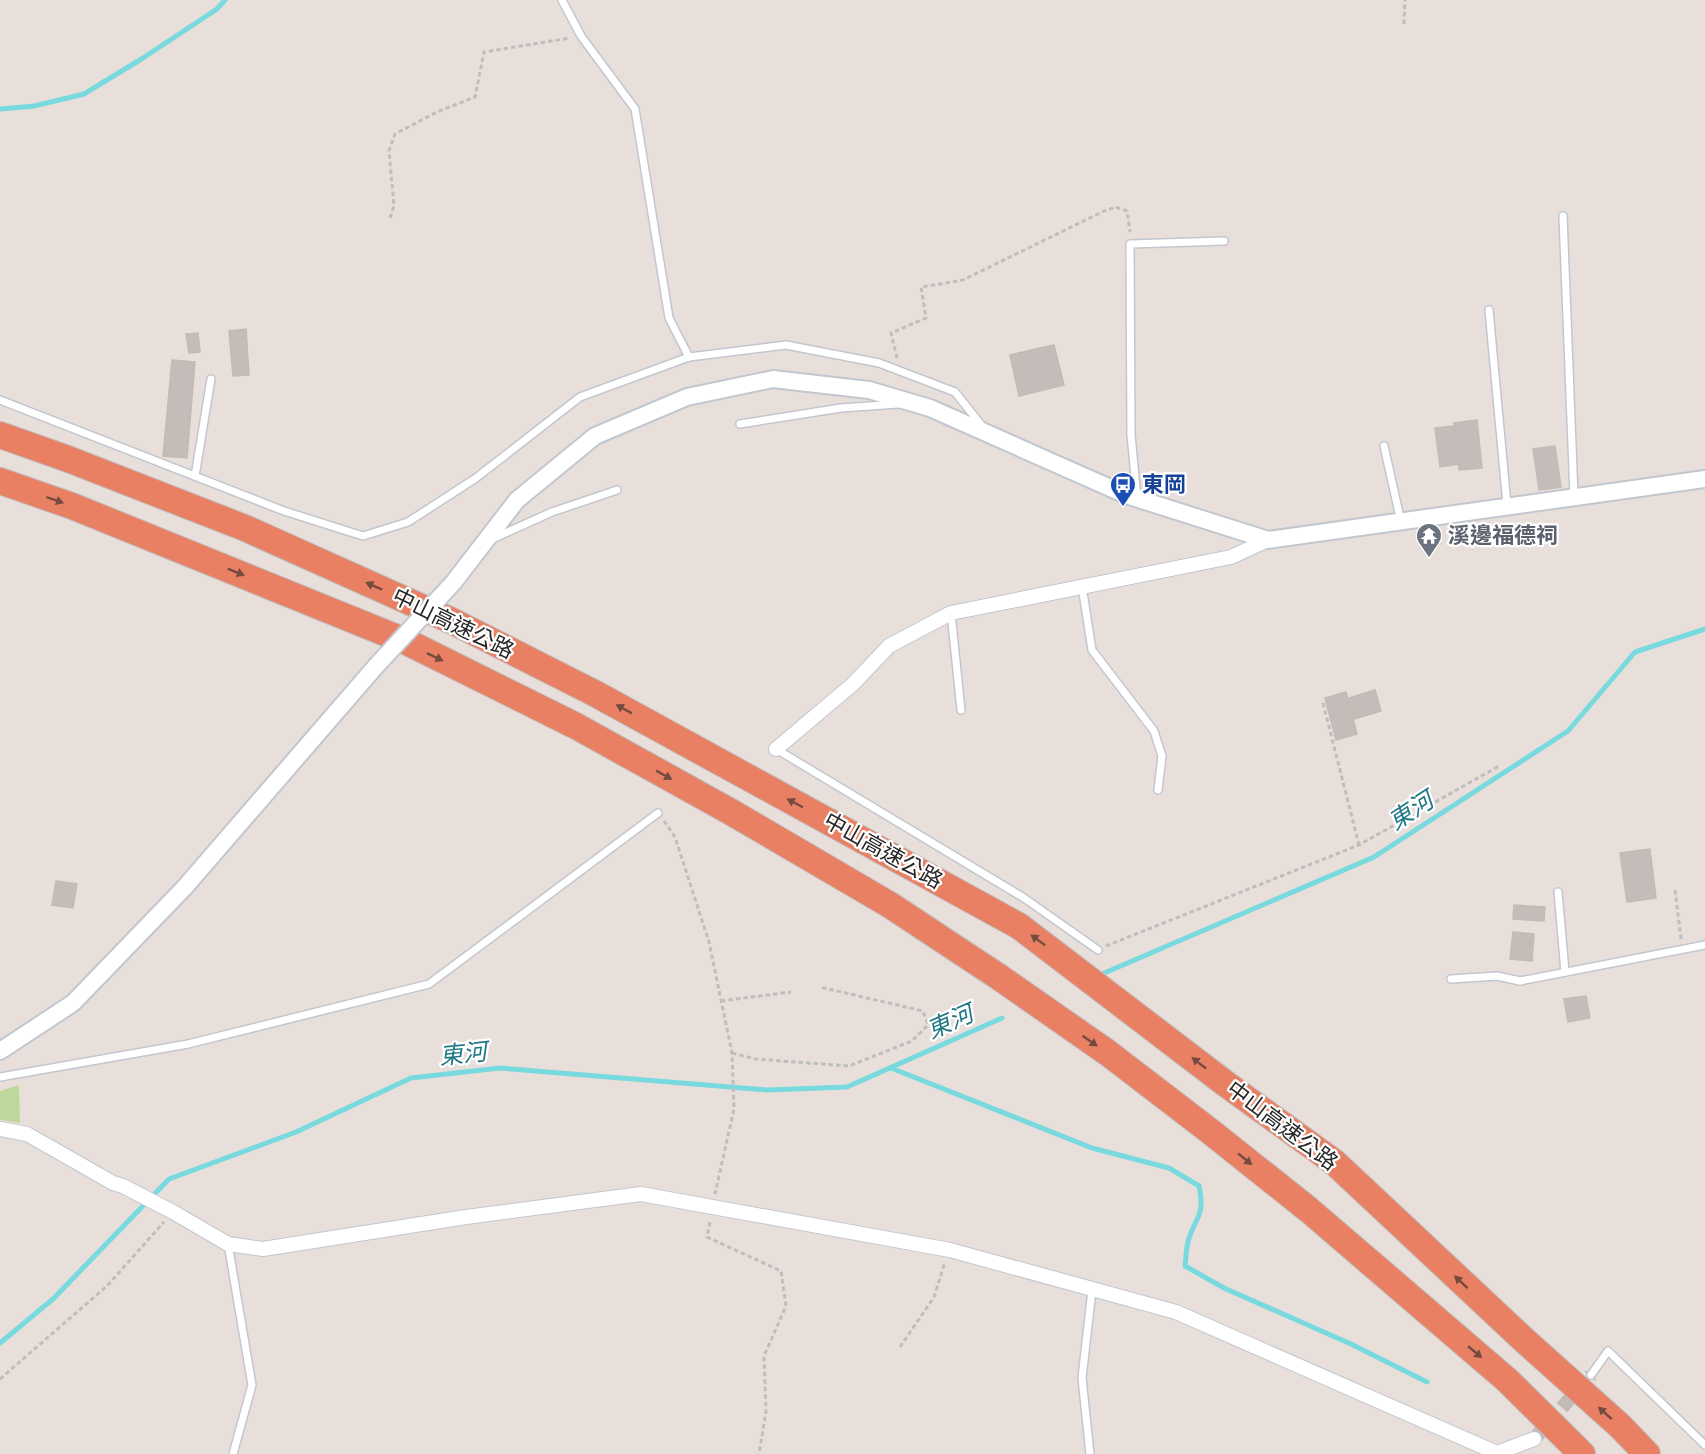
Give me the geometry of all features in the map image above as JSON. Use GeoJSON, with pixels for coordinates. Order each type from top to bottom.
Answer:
{"type":"FeatureCollection","features":[{"type":"Feature","properties":{"kind":"highway","name":"中山高速公路"},"geometry":{"type":"LineString","coordinates":[[0,435],[245,528],[450,620],[596,694],[1019,926],[1226,1084],[1334,1162],[1515,1332],[1620,1426],[1647,1454]]}},
{"type":"Feature","properties":{"kind":"highway","name":"中山高速公路"},"geometry":{"type":"LineString","coordinates":[[0,481],[72,506],[405,641],[576,726],[731,812],[890,905],[1036,1003],[1145,1082],[1309,1210],[1508,1380],[1582,1454]]}},
{"type":"Feature","properties":{"kind":"street"},"geometry":{"type":"LineString","coordinates":[[0,1051],[73,1003],[184,887],[376,666],[453,582],[517,500],[595,436],[687,397],[773,379],[869,390],[930,408],[1137,498],[1268,540]]}},
{"type":"Feature","properties":{"kind":"street"},"geometry":{"type":"LineString","coordinates":[[776,750],[853,684],[889,646],[951,613],[1231,557],[1268,540],[1705,479]]}},
{"type":"Feature","properties":{"kind":"street"},"geometry":{"type":"LineString","coordinates":[[0,1129],[27,1134],[228,1244],[263,1249],[466,1217],[641,1194],[950,1250],[1176,1312],[1497,1453],[1534,1439]]}},
{"type":"Feature","properties":{"kind":"lane"},"geometry":{"type":"LineString","coordinates":[[562,0],[581,36],[635,109],[669,318],[689,357]]}},
{"type":"Feature","properties":{"kind":"lane"},"geometry":{"type":"LineString","coordinates":[[1563,216],[1574,498]]}},
{"type":"Feature","properties":{"kind":"lane"},"geometry":{"type":"LineString","coordinates":[[1137,498],[1131,435],[1130,244],[1224,241]]}},
{"type":"Feature","properties":{"kind":"lane"},"geometry":{"type":"LineString","coordinates":[[1489,310],[1507,507]]}},
{"type":"Feature","properties":{"kind":"lane"},"geometry":{"type":"LineString","coordinates":[[0,400],[284,511],[363,536],[408,522],[476,478],[580,397],[689,357],[786,345],[879,363],[955,393],[987,433]]}},
{"type":"Feature","properties":{"kind":"lane"},"geometry":{"type":"LineString","coordinates":[[195,476],[211,379]]}},
{"type":"Feature","properties":{"kind":"lane"},"geometry":{"type":"LineString","coordinates":[[740,424],[841,408],[914,403]]}},
{"type":"Feature","properties":{"kind":"lane"},"geometry":{"type":"LineString","coordinates":[[1384,446],[1401,522]]}},
{"type":"Feature","properties":{"kind":"lane"},"geometry":{"type":"LineString","coordinates":[[484,542],[552,512],[617,490]]}},
{"type":"Feature","properties":{"kind":"lane"},"geometry":{"type":"LineString","coordinates":[[1082,586],[1092,650],[1154,731],[1162,756],[1158,790]]}},
{"type":"Feature","properties":{"kind":"lane"},"geometry":{"type":"LineString","coordinates":[[951,613],[961,711]]}},
{"type":"Feature","properties":{"kind":"lane"},"geometry":{"type":"LineString","coordinates":[[776,750],[1024,898],[1098,950]]}},
{"type":"Feature","properties":{"kind":"lane"},"geometry":{"type":"LineString","coordinates":[[0,1077],[188,1044],[429,984],[658,813]]}},
{"type":"Feature","properties":{"kind":"lane"},"geometry":{"type":"LineString","coordinates":[[1558,892],[1564,972]]}},
{"type":"Feature","properties":{"kind":"lane"},"geometry":{"type":"LineString","coordinates":[[1451,979],[1497,976],[1520,981],[1705,945]]}},
{"type":"Feature","properties":{"kind":"lane"},"geometry":{"type":"LineString","coordinates":[[228,1244],[252,1385],[233,1454]]}},
{"type":"Feature","properties":{"kind":"lane"},"geometry":{"type":"LineString","coordinates":[[1090,1454],[1082,1378],[1092,1290]]}},
{"type":"Feature","properties":{"kind":"lane"},"geometry":{"type":"LineString","coordinates":[[1591,1375],[1608,1351],[1705,1445]]}},
{"type":"Feature","properties":{"kind":"path"},"geometry":{"type":"LineString","coordinates":[[1404,24],[1405,0]]}},
{"type":"Feature","properties":{"kind":"path"},"geometry":{"type":"LineString","coordinates":[[390,218],[394,206],[389,151],[395,135],[437,112],[475,98],[484,52],[581,36]]}},
{"type":"Feature","properties":{"kind":"path"},"geometry":{"type":"LineString","coordinates":[[900,371],[891,333],[926,318],[921,287],[963,280],[1116,207],[1127,211],[1130,244]]}},
{"type":"Feature","properties":{"kind":"path"},"geometry":{"type":"LineString","coordinates":[[1323,703],[1359,845]]}},
{"type":"Feature","properties":{"kind":"path"},"geometry":{"type":"LineString","coordinates":[[1098,950],[1359,845],[1499,766]]}},
{"type":"Feature","properties":{"kind":"path"},"geometry":{"type":"LineString","coordinates":[[658,813],[675,837],[709,942],[734,1070],[734,1109],[707,1237],[781,1271],[786,1306],[764,1356],[766,1411],[759,1454]]}},
{"type":"Feature","properties":{"kind":"path"},"geometry":{"type":"LineString","coordinates":[[1676,890],[1683,950]]}},
{"type":"Feature","properties":{"kind":"path"},"geometry":{"type":"LineString","coordinates":[[732,1053],[755,1059],[849,1066],[912,1041],[928,1025],[923,1011],[820,987]]}},
{"type":"Feature","properties":{"kind":"path"},"geometry":{"type":"LineString","coordinates":[[721,1001],[791,993]]}},
{"type":"Feature","properties":{"kind":"path"},"geometry":{"type":"LineString","coordinates":[[0,1379],[107,1286],[173,1212]]}},
{"type":"Feature","properties":{"kind":"path"},"geometry":{"type":"LineString","coordinates":[[900,1347],[934,1297],[950,1250]]}},
{"type":"Feature","properties":{"kind":"green space"},"geometry":{"type":"Polygon","coordinates":[[[19,1085],[20,1123],[0,1120],[0,1091],[19,1085]]]}},
{"type":"Feature","properties":{"kind":"building"},"geometry":{"type":"Polygon","coordinates":[[[246,329],[249,375],[233,376],[229,331],[246,329]]]}},
{"type":"Feature","properties":{"kind":"building"},"geometry":{"type":"Polygon","coordinates":[[[198,333],[200,352],[189,353],[186,334],[198,333]]]}},
{"type":"Feature","properties":{"kind":"building"},"geometry":{"type":"Polygon","coordinates":[[[1054,345],[1064,385],[1019,396],[1010,355],[1054,345]]]}},
{"type":"Feature","properties":{"kind":"building"},"geometry":{"type":"Polygon","coordinates":[[[172,360],[195,362],[187,458],[163,456],[172,360]]]}},
{"type":"Feature","properties":{"kind":"building"},"geometry":{"type":"Polygon","coordinates":[[[1477,420],[1482,468],[1459,470],[1454,423],[1477,420]]]}},
{"type":"Feature","properties":{"kind":"building"},"geometry":{"type":"Polygon","coordinates":[[[1454,426],[1459,464],[1440,467],[1435,428],[1454,426]]]}},
{"type":"Feature","properties":{"kind":"building"},"geometry":{"type":"Polygon","coordinates":[[[1555,446],[1561,487],[1539,490],[1533,449],[1555,446]]]}},
{"type":"Feature","properties":{"kind":"building"},"geometry":{"type":"Polygon","coordinates":[[[1375,690],[1381,711],[1354,719],[1349,698],[1375,690]]]}},
{"type":"Feature","properties":{"kind":"building"},"geometry":{"type":"Polygon","coordinates":[[[1346,692],[1357,734],[1336,740],[1325,698],[1346,692]]]}},
{"type":"Feature","properties":{"kind":"building"},"geometry":{"type":"Polygon","coordinates":[[[1650,849],[1656,898],[1627,902],[1620,853],[1650,849]]]}},
{"type":"Feature","properties":{"kind":"building"},"geometry":{"type":"Polygon","coordinates":[[[56,881],[77,884],[73,908],[52,905],[56,881]]]}},
{"type":"Feature","properties":{"kind":"building"},"geometry":{"type":"Polygon","coordinates":[[[1514,905],[1545,907],[1544,921],[1513,919],[1514,905]]]}},
{"type":"Feature","properties":{"kind":"building"},"geometry":{"type":"Polygon","coordinates":[[[1513,932],[1534,934],[1532,961],[1510,959],[1513,932]]]}},
{"type":"Feature","properties":{"kind":"building"},"geometry":{"type":"Polygon","coordinates":[[[1586,996],[1590,1018],[1568,1022],[1564,999],[1586,996]]]}},
{"type":"Feature","properties":{"kind":"waterway"},"geometry":{"type":"LineString","coordinates":[[0,109],[34,106],[84,94],[217,9],[225,0]]}},
{"type":"Feature","properties":{"kind":"waterway","name":"東河"},"geometry":{"type":"LineString","coordinates":[[1102,974],[1374,857],[1568,731],[1635,652],[1705,629]]}},
{"type":"Feature","properties":{"kind":"waterway","name":"東河"},"geometry":{"type":"LineString","coordinates":[[0,1343],[53,1299],[169,1179],[296,1132],[411,1078],[500,1068],[767,1090],[847,1087],[1002,1018]]}},
{"type":"Feature","properties":{"kind":"waterway"},"geometry":{"type":"LineString","coordinates":[[891,1068],[1092,1148],[1169,1168],[1199,1186],[1201,1197],[1200,1211],[1188,1242],[1185,1266],[1224,1288],[1351,1344],[1427,1382]]}},
{"type":"Feature","properties":{"kind":"tunnel"},"geometry":{"type":"LineString","coordinates":[[1534,1439],[1591,1375]]}},
{"type":"Feature","properties":{"kind":"place","name":"東岡"},"geometry":{"type":"Point","coordinates":[1123,508]}},
{"type":"Feature","properties":{"kind":"place","name":"溪邊福德祠"},"geometry":{"type":"Point","coordinates":[1429,559]}}]}
